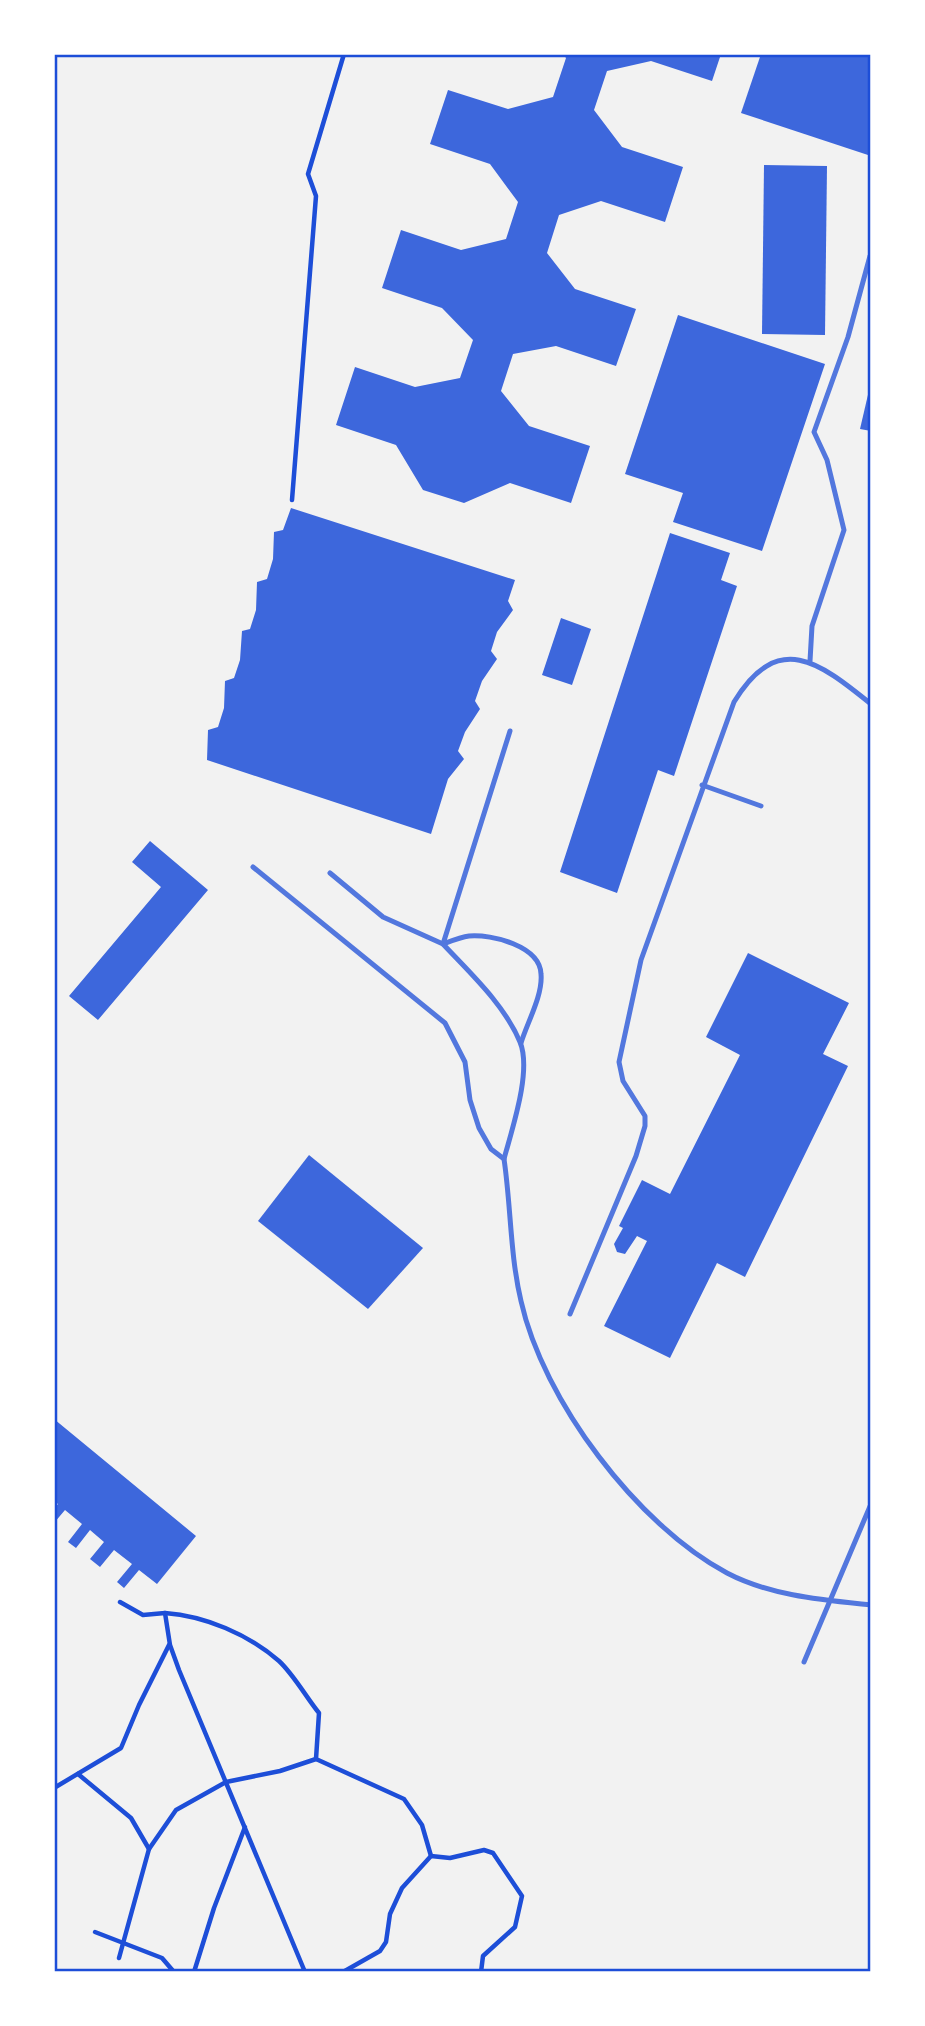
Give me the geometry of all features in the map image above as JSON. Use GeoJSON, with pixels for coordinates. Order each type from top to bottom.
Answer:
{"type":"FeatureCollection","features":[{"type":"Feature","properties":{"kind":"lane"},"geometry":{"type":"LineString","coordinates":[[810,661],[812,626],[844,530],[827,460],[814,432],[848,337],[870,257]]}},
{"type":"Feature","properties":{"kind":"lane"},"geometry":{"type":"LineString","coordinates":[[570,1314],[636,1156],[645,1126],[645,1116],[623,1081],[619,1062],[641,960],[734,702],[747,680],[764,667],[787,658],[810,661],[837,676],[871,704]]}},
{"type":"Feature","properties":{"kind":"lane"},"geometry":{"type":"LineString","coordinates":[[443,944],[510,731]]}},
{"type":"Feature","properties":{"kind":"lane"},"geometry":{"type":"LineString","coordinates":[[702,785],[761,806]]}},
{"type":"Feature","properties":{"kind":"lane"},"geometry":{"type":"LineString","coordinates":[[253,867],[445,1023],[465,1062],[470,1100],[479,1128],[491,1149],[504,1159]]}},
{"type":"Feature","properties":{"kind":"lane"},"geometry":{"type":"LineString","coordinates":[[330,873],[383,917],[443,944],[486,991],[521,1044]]}},
{"type":"Feature","properties":{"kind":"lane"},"geometry":{"type":"LineString","coordinates":[[443,944],[470,936],[520,947],[536,957],[541,974],[521,1044],[521,1083],[504,1159],[509,1226],[520,1300],[531,1338],[570,1416],[595,1452],[657,1521],[691,1550],[728,1574],[776,1591],[871,1605]]}},
{"type":"Feature","properties":{"kind":"lane"},"geometry":{"type":"LineString","coordinates":[[804,1662],[871,1504]]}},
{"type":"Feature","properties":{"kind":"path"},"geometry":{"type":"LineString","coordinates":[[292,500],[317,196],[308,174],[344,54]]}},
{"type":"Feature","properties":{"kind":"path"},"geometry":{"type":"LineString","coordinates":[[120,1602],[143,1615],[192,1615],[236,1633],[279,1662],[319,1713],[316,1759]]}},
{"type":"Feature","properties":{"kind":"path"},"geometry":{"type":"LineString","coordinates":[[165,1614],[170,1645],[305,1972]]}},
{"type":"Feature","properties":{"kind":"path"},"geometry":{"type":"LineString","coordinates":[[54,1788],[121,1748],[139,1705],[170,1645]]}},
{"type":"Feature","properties":{"kind":"path"},"geometry":{"type":"LineString","coordinates":[[119,1958],[149,1849],[177,1810],[226,1782],[280,1771],[316,1759],[404,1799],[422,1825],[431,1856]]}},
{"type":"Feature","properties":{"kind":"path"},"geometry":{"type":"LineString","coordinates":[[78,1774],[131,1818],[149,1849]]}},
{"type":"Feature","properties":{"kind":"path"},"geometry":{"type":"LineString","coordinates":[[194,1972],[214,1908],[245,1827]]}},
{"type":"Feature","properties":{"kind":"path"},"geometry":{"type":"LineString","coordinates":[[431,1856],[450,1858],[484,1850],[494,1853],[522,1896],[515,1927],[483,1956],[481,1972]]}},
{"type":"Feature","properties":{"kind":"path"},"geometry":{"type":"LineString","coordinates":[[343,1972],[380,1951],[386,1942],[390,1914],[402,1888],[431,1856]]}},
{"type":"Feature","properties":{"kind":"path"},"geometry":{"type":"LineString","coordinates":[[95,1932],[162,1958],[174,1972]]}},
{"type":"Feature","properties":{"kind":"building"},"geometry":{"type":"Polygon","coordinates":[[[563,54],[721,54],[712,81],[651,61],[607,71],[594,110],[622,147],[683,167],[665,222],[601,201],[559,215],[547,253],[575,289],[636,309],[616,366],[556,346],[513,354],[501,391],[529,426],[590,446],[571,503],[510,483],[464,503],[423,490],[396,445],[336,425],[355,367],[415,387],[460,378],[473,340],[442,308],[382,288],[401,230],[461,250],[506,239],[518,202],[490,164],[430,144],[448,90],[508,109],[553,97],[566,58],[563,54]]]}},
{"type":"Feature","properties":{"kind":"building"},"geometry":{"type":"Polygon","coordinates":[[[761,54],[871,55],[871,156],[741,113],[761,54]]]}},
{"type":"Feature","properties":{"kind":"building"},"geometry":{"type":"Polygon","coordinates":[[[764,165],[827,166],[825,335],[762,334],[764,165]]]}},
{"type":"Feature","properties":{"kind":"building"},"geometry":{"type":"Polygon","coordinates":[[[678,315],[825,364],[762,551],[673,522],[683,493],[625,474],[678,315]]]}},
{"type":"Feature","properties":{"kind":"building"},"geometry":{"type":"Polygon","coordinates":[[[871,386],[871,431],[860,429],[871,386]]]}},
{"type":"Feature","properties":{"kind":"building"},"geometry":{"type":"Polygon","coordinates":[[[291,508],[515,580],[508,601],[513,610],[497,632],[491,651],[497,659],[482,681],[475,701],[480,709],[465,732],[458,751],[464,759],[448,779],[431,834],[207,760],[208,730],[218,727],[224,708],[225,681],[234,678],[240,660],[242,631],[250,629],[256,610],[257,582],[267,579],[273,559],[274,532],[283,530],[291,508]]]}},
{"type":"Feature","properties":{"kind":"building"},"geometry":{"type":"Polygon","coordinates":[[[670,533],[730,553],[721,580],[737,586],[674,776],[658,770],[617,893],[560,872],[670,533]]]}},
{"type":"Feature","properties":{"kind":"building"},"geometry":{"type":"Polygon","coordinates":[[[561,618],[591,629],[572,685],[542,675],[561,618]]]}},
{"type":"Feature","properties":{"kind":"building"},"geometry":{"type":"Polygon","coordinates":[[[150,841],[208,890],[98,1020],[69,996],[161,887],[132,862],[150,841]]]}},
{"type":"Feature","properties":{"kind":"building"},"geometry":{"type":"Polygon","coordinates":[[[748,953],[849,1003],[823,1054],[848,1066],[745,1277],[717,1263],[670,1358],[604,1326],[647,1241],[637,1236],[625,1254],[617,1252],[614,1244],[623,1228],[619,1226],[642,1180],[670,1194],[740,1055],[706,1037],[748,953]]]}},
{"type":"Feature","properties":{"kind":"building"},"geometry":{"type":"Polygon","coordinates":[[[309,1155],[423,1248],[368,1309],[258,1221],[309,1155]]]}},
{"type":"Feature","properties":{"kind":"building"},"geometry":{"type":"Polygon","coordinates":[[[54,1419],[196,1536],[157,1584],[139,1570],[124,1588],[117,1582],[132,1564],[114,1550],[100,1567],[90,1559],[104,1542],[90,1530],[76,1548],[68,1542],[82,1524],[65,1510],[54,1523],[54,1509],[58,1504],[54,1501],[54,1419]]]}}]}
